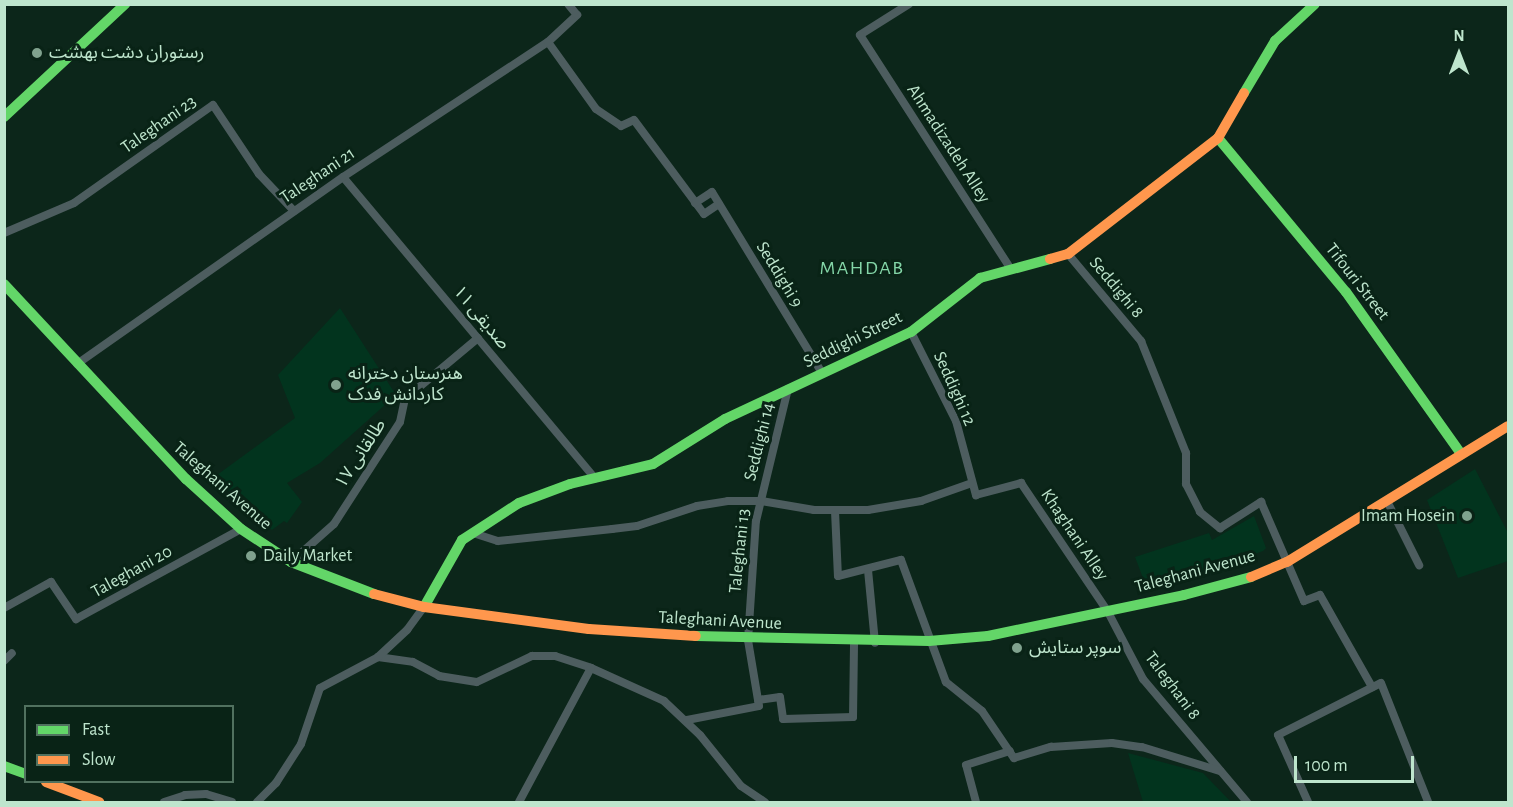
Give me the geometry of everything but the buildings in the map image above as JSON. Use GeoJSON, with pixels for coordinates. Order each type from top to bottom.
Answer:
{"type":"FeatureCollection","features":[{"type":"Feature","properties":{"kind":"main road"},"geometry":{"type":"LineString","coordinates":[[4,117],[125,4]]}},
{"type":"Feature","properties":{"kind":"main road","name":"Seddighi Street"},"geometry":{"type":"LineString","coordinates":[[424,607],[462,540],[519,503],[595,478],[653,464],[724,419],[911,332],[980,278],[1068,254],[1218,138],[1275,41],[1315,4]]}},
{"type":"Feature","properties":{"kind":"main road","name":"Tifouri Street"},"geometry":{"type":"LineString","coordinates":[[1218,138],[1346,292],[1461,454]]}},
{"type":"Feature","properties":{"kind":"main road","name":"Taleghani Avenue"},"geometry":{"type":"LineString","coordinates":[[7,291],[186,479],[241,529],[291,562],[355,589],[424,607],[589,629],[748,640],[875,643],[988,636],[1108,612],[1235,582],[1287,561],[1509,426]]}},
{"type":"Feature","properties":{"kind":"main road"},"geometry":{"type":"LineString","coordinates":[[4,766],[24,773]]}},
{"type":"Feature","properties":{"kind":"main road"},"geometry":{"type":"LineString","coordinates":[[48,783],[84,799],[99,802]]}},
{"type":"Feature","properties":{"kind":"street","name":"Taleghani 21"},"geometry":{"type":"LineString","coordinates":[[77,364],[294,211],[548,42],[577,15],[568,4]]}},
{"type":"Feature","properties":{"kind":"street","name":"Ahmadizadeh Alley"},"geometry":{"type":"LineString","coordinates":[[909,4],[860,35],[1011,269]]}},
{"type":"Feature","properties":{"kind":"street"},"geometry":{"type":"LineString","coordinates":[[548,42],[596,108],[621,126],[634,120],[704,214],[719,204]]}},
{"type":"Feature","properties":{"kind":"street","name":"Taleghani 23"},"geometry":{"type":"LineString","coordinates":[[4,233],[74,203],[213,105],[259,174],[294,211]]}},
{"type":"Feature","properties":{"kind":"street","name":"صدیقی ۱۱"},"geometry":{"type":"LineString","coordinates":[[344,177],[595,478]]}},
{"type":"Feature","properties":{"kind":"street","name":"Seddighi 9"},"geometry":{"type":"LineString","coordinates":[[696,203],[712,192],[822,374]]}},
{"type":"Feature","properties":{"kind":"street","name":"Seddighi 8"},"geometry":{"type":"LineString","coordinates":[[1068,254],[1141,341],[1186,453],[1186,484],[1200,512],[1220,528],[1261,502],[1287,561]]}},
{"type":"Feature","properties":{"kind":"street","name":"Seddighi 12"},"geometry":{"type":"LineString","coordinates":[[911,332],[956,421],[976,495]]}},
{"type":"Feature","properties":{"kind":"street","name":"طالقانی ۱۷"},"geometry":{"type":"LineString","coordinates":[[291,562],[334,524],[400,422],[405,399],[478,338]]}},
{"type":"Feature","properties":{"kind":"street","name":"Seddighi 14"},"geometry":{"type":"LineString","coordinates":[[761,501],[788,389]]}},
{"type":"Feature","properties":{"kind":"street"},"geometry":{"type":"LineString","coordinates":[[473,532],[498,541],[583,533],[637,526],[697,506],[761,501],[835,511],[895,507],[972,483]]}},
{"type":"Feature","properties":{"kind":"street","name":"Khaghani Alley"},"geometry":{"type":"LineString","coordinates":[[976,495],[1021,483],[1108,612]]}},
{"type":"Feature","properties":{"kind":"street","name":"Taleghani 13"},"geometry":{"type":"LineString","coordinates":[[759,703],[748,640],[756,520],[761,501]]}},
{"type":"Feature","properties":{"kind":"street"},"geometry":{"type":"LineString","coordinates":[[1387,501],[1419,565]]}},
{"type":"Feature","properties":{"kind":"street"},"geometry":{"type":"LineString","coordinates":[[835,511],[838,576],[901,560],[928,641],[946,682],[982,711],[1012,754]]}},
{"type":"Feature","properties":{"kind":"street","name":"Taleghani 20"},"geometry":{"type":"LineString","coordinates":[[4,608],[51,582],[76,619],[241,529]]}},
{"type":"Feature","properties":{"kind":"street"},"geometry":{"type":"LineString","coordinates":[[1287,561],[1304,601],[1320,595],[1372,687]]}},
{"type":"Feature","properties":{"kind":"street"},"geometry":{"type":"LineString","coordinates":[[868,570],[875,643]]}},
{"type":"Feature","properties":{"kind":"street"},"geometry":{"type":"LineString","coordinates":[[256,802],[276,783],[301,744],[320,688],[378,657],[407,630],[424,607]]}},
{"type":"Feature","properties":{"kind":"street","name":"Taleghani 8"},"geometry":{"type":"LineString","coordinates":[[1108,612],[1143,679],[1247,802]]}},
{"type":"Feature","properties":{"kind":"street"},"geometry":{"type":"LineString","coordinates":[[687,720],[780,698],[783,719],[853,717],[854,642]]}},
{"type":"Feature","properties":{"kind":"street"},"geometry":{"type":"LineString","coordinates":[[4,661],[12,653]]}},
{"type":"Feature","properties":{"kind":"street"},"geometry":{"type":"LineString","coordinates":[[378,657],[412,662],[439,676],[477,682],[532,656],[555,656],[591,668],[643,688],[687,720],[741,786],[765,802]]}},
{"type":"Feature","properties":{"kind":"street"},"geometry":{"type":"LineString","coordinates":[[519,802],[591,668]]}},
{"type":"Feature","properties":{"kind":"street"},"geometry":{"type":"LineString","coordinates":[[1308,802],[1278,735],[1381,683],[1428,802]]}},
{"type":"Feature","properties":{"kind":"street"},"geometry":{"type":"LineString","coordinates":[[976,802],[966,765],[1051,747],[1112,743],[1142,747],[1221,772]]}},
{"type":"Feature","properties":{"kind":"street"},"geometry":{"type":"LineString","coordinates":[[164,802],[185,795],[206,794],[232,802]]}},
{"type":"Feature","properties":{"kind":"shaded area","name":"هنرستان دخترانه کاردانش فدک"},"geometry":{"type":"Polygon","coordinates":[[[340,308],[396,395],[320,463],[287,483],[302,502],[287,523],[284,521],[272,530],[215,485],[221,481],[217,475],[295,418],[278,375],[340,308]]]}},
{"type":"Feature","properties":{"kind":"shaded area","name":"Imam Hosein"},"geometry":{"type":"Polygon","coordinates":[[[1475,469],[1508,533],[1508,561],[1458,578],[1427,500],[1475,469]]]}},
{"type":"Feature","properties":{"kind":"shaded area"},"geometry":{"type":"Polygon","coordinates":[[[1254,516],[1266,548],[1263,551],[1217,568],[1146,586],[1135,557],[1209,533],[1212,540],[1254,516]]]}},
{"type":"Feature","properties":{"kind":"shaded area"},"geometry":{"type":"Polygon","coordinates":[[[1128,753],[1203,773],[1231,802],[1143,802],[1128,753]]]}},
{"type":"Feature","properties":{"kind":"traffic: fast"},"geometry":{"type":"LineString","coordinates":[[4,117],[125,4]]}},
{"type":"Feature","properties":{"kind":"traffic: fast"},"geometry":{"type":"LineString","coordinates":[[1244,93],[1275,41],[1315,4]]}},
{"type":"Feature","properties":{"kind":"traffic: fast"},"geometry":{"type":"LineString","coordinates":[[1218,138],[1346,292],[1461,454]]}},
{"type":"Feature","properties":{"kind":"traffic: fast"},"geometry":{"type":"LineString","coordinates":[[424,607],[462,540],[519,503],[570,484],[653,464],[725,419],[911,332],[980,278],[1050,259]]}},
{"type":"Feature","properties":{"kind":"traffic: fast"},"geometry":{"type":"LineString","coordinates":[[4,284],[186,479],[241,529],[291,562],[374,594]]}},
{"type":"Feature","properties":{"kind":"traffic: fast"},"geometry":{"type":"LineString","coordinates":[[696,636],[929,641],[988,636],[1184,595],[1251,577]]}},
{"type":"Feature","properties":{"kind":"traffic: fast"},"geometry":{"type":"LineString","coordinates":[[4,766],[24,773]]}},
{"type":"Feature","properties":{"kind":"traffic: slow"},"geometry":{"type":"LineString","coordinates":[[1050,259],[1068,254],[1218,138],[1244,93]]}},
{"type":"Feature","properties":{"kind":"traffic: slow"},"geometry":{"type":"LineString","coordinates":[[1251,577],[1287,562],[1508,426]]}},
{"type":"Feature","properties":{"kind":"traffic: slow"},"geometry":{"type":"LineString","coordinates":[[374,594],[424,607],[589,629],[696,636]]}},
{"type":"Feature","properties":{"kind":"traffic: slow"},"geometry":{"type":"LineString","coordinates":[[49,783],[99,802]]}},
{"type":"Feature","properties":{"kind":"place","name":"رستوران دشت بهشت"},"geometry":{"type":"Point","coordinates":[37,53]}},
{"type":"Feature","properties":{"kind":"place","name":"هنرستان دخترانه کاردانش فدک"},"geometry":{"type":"Point","coordinates":[336,385]}},
{"type":"Feature","properties":{"kind":"place","name":"Imam Hosein"},"geometry":{"type":"Point","coordinates":[1467,516]}},
{"type":"Feature","properties":{"kind":"place","name":"Daily Market"},"geometry":{"type":"Point","coordinates":[251,556]}},
{"type":"Feature","properties":{"kind":"place","name":"سوپر ستایش"},"geometry":{"type":"Point","coordinates":[1017,648]}},
{"type":"Feature","properties":{"kind":"district","name":"MAHDAB"},"geometry":{"type":"Point","coordinates":[862,268]}}]}
